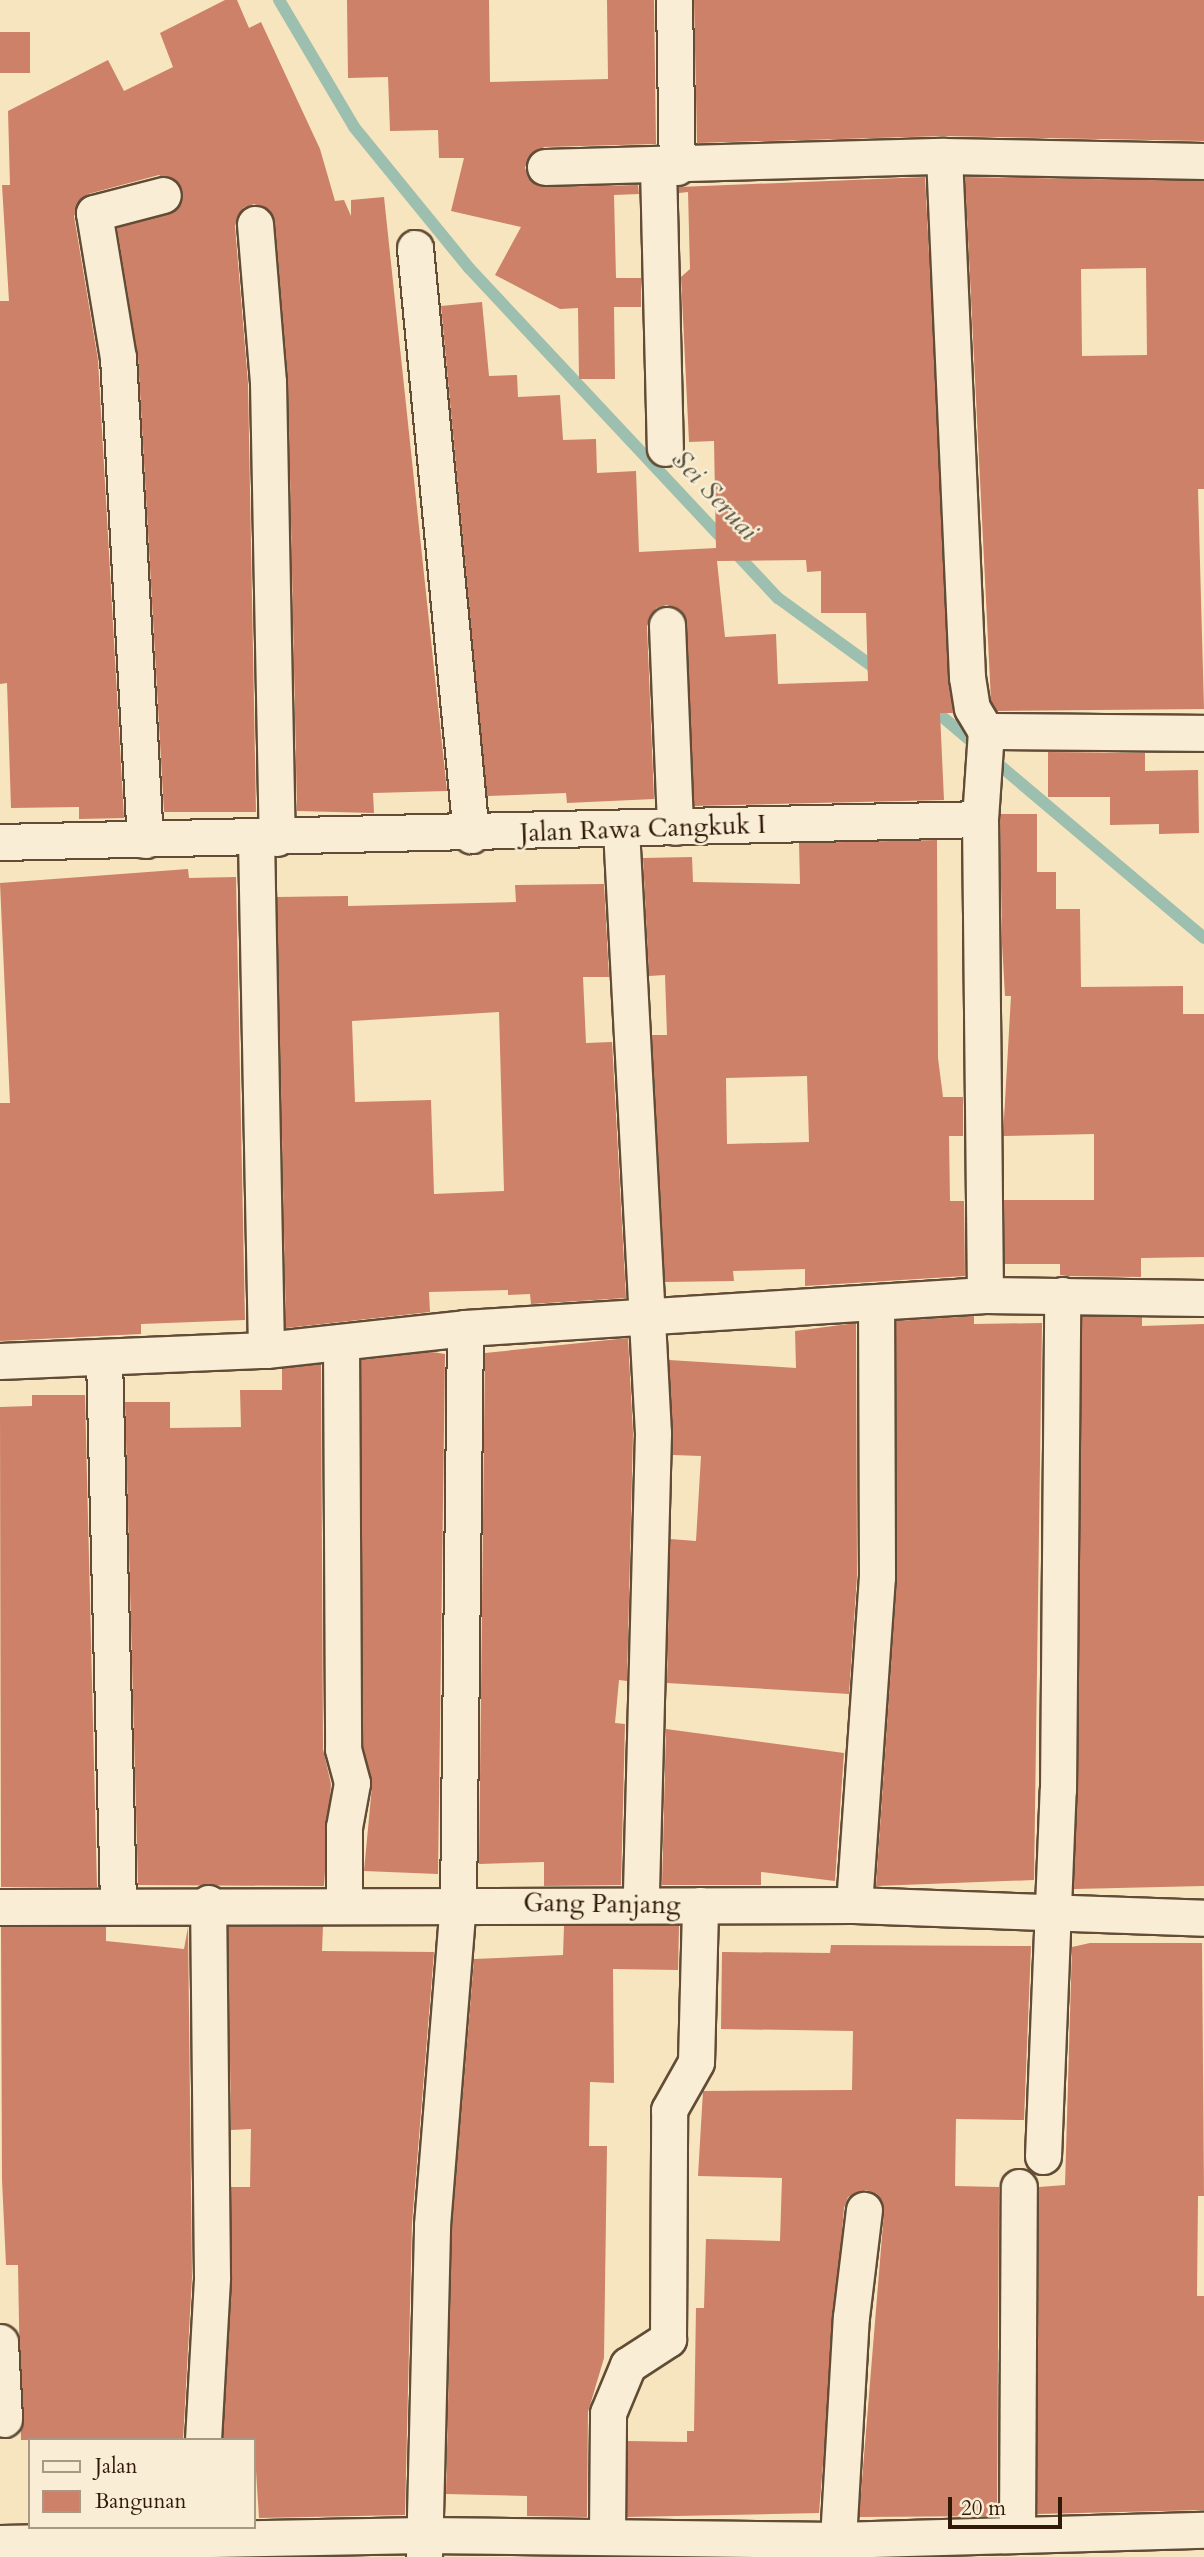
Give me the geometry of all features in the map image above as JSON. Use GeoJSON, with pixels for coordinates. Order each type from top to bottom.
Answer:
{"type":"FeatureCollection","features":[{"type":"Feature","properties":{"kind":"street"},"geometry":{"type":"LineString","coordinates":[[664,448],[667,167],[674,0]]}},
{"type":"Feature","properties":{"kind":"street"},"geometry":{"type":"LineString","coordinates":[[944,156],[967,677],[972,708],[985,744],[980,819],[985,1294]]}},
{"type":"Feature","properties":{"kind":"street"},"geometry":{"type":"LineString","coordinates":[[545,167],[667,167],[944,156],[1204,161]]}},
{"type":"Feature","properties":{"kind":"street"},"geometry":{"type":"LineString","coordinates":[[145,840],[118,358],[94,212],[163,195]]}},
{"type":"Feature","properties":{"kind":"street"},"geometry":{"type":"LineString","coordinates":[[255,224],[268,382],[266,1350]]}},
{"type":"Feature","properties":{"kind":"street"},"geometry":{"type":"LineString","coordinates":[[415,248],[471,835]]}},
{"type":"Feature","properties":{"kind":"street"},"geometry":{"type":"LineString","coordinates":[[667,625],[675,827]]}},
{"type":"Feature","properties":{"kind":"street"},"geometry":{"type":"LineString","coordinates":[[985,744],[1204,733]]}},
{"type":"Feature","properties":{"kind":"street","name":"Jalan Rawa Cangkuk I"},"geometry":{"type":"LineString","coordinates":[[0,842],[471,835],[980,819]]}},
{"type":"Feature","properties":{"kind":"street"},"geometry":{"type":"LineString","coordinates":[[621,829],[653,1433],[641,1905]]}},
{"type":"Feature","properties":{"kind":"street"},"geometry":{"type":"LineString","coordinates":[[0,1362],[266,1350],[465,1328],[985,1294],[1204,1298]]}},
{"type":"Feature","properties":{"kind":"street"},"geometry":{"type":"LineString","coordinates":[[1043,2156],[1056,1910],[1062,1295]]}},
{"type":"Feature","properties":{"kind":"street"},"geometry":{"type":"LineString","coordinates":[[854,1905],[877,1577],[876,1303]]}},
{"type":"Feature","properties":{"kind":"street"},"geometry":{"type":"LineString","coordinates":[[424,2546],[432,2225],[458,1902],[465,1328]]}},
{"type":"Feature","properties":{"kind":"street"},"geometry":{"type":"LineString","coordinates":[[341,1342],[343,1749],[352,1783],[344,1827],[344,1902]]}},
{"type":"Feature","properties":{"kind":"street"},"geometry":{"type":"LineString","coordinates":[[104,1357],[118,1904]]}},
{"type":"Feature","properties":{"kind":"street","name":"Gang Panjang"},"geometry":{"type":"LineString","coordinates":[[0,1907],[344,1902],[854,1905],[1056,1910],[1204,1918]]}},
{"type":"Feature","properties":{"kind":"street"},"geometry":{"type":"LineString","coordinates":[[203,2438],[212,2277],[208,1903]]}},
{"type":"Feature","properties":{"kind":"street"},"geometry":{"type":"LineString","coordinates":[[607,2535],[608,2413],[628,2365],[668,2339],[669,2110],[695,2062],[700,1905]]}},
{"type":"Feature","properties":{"kind":"street"},"geometry":{"type":"LineString","coordinates":[[1017,2534],[1019,2187]]}},
{"type":"Feature","properties":{"kind":"street"},"geometry":{"type":"LineString","coordinates":[[837,2548],[864,2210]]}},
{"type":"Feature","properties":{"kind":"street"},"geometry":{"type":"LineString","coordinates":[[0,2342],[4,2418]]}},
{"type":"Feature","properties":{"kind":"street"},"geometry":{"type":"LineString","coordinates":[[0,2543],[83,2549],[197,2533],[424,2546],[607,2535],[837,2548],[1017,2534],[1162,2544],[1204,2530]]}},
{"type":"Feature","properties":{"kind":"building"},"geometry":{"type":"Polygon","coordinates":[[[225,0],[237,0],[249,28],[261,22],[320,149],[335,201],[344,200],[351,216],[351,200],[384,197],[447,791],[373,793],[374,813],[297,811],[288,380],[275,222],[271,212],[254,204],[243,208],[235,226],[248,383],[256,812],[164,812],[138,357],[117,228],[178,209],[182,189],[159,175],[88,194],[74,216],[98,360],[124,818],[79,819],[79,807],[11,808],[7,683],[0,684],[0,301],[9,301],[2,185],[10,185],[8,111],[108,60],[124,91],[173,67],[160,33],[225,0]]]}},
{"type":"Feature","properties":{"kind":"building"},"geometry":{"type":"Polygon","coordinates":[[[347,0],[489,0],[490,82],[608,79],[607,0],[654,0],[656,144],[544,147],[525,167],[528,178],[545,187],[638,185],[639,194],[614,195],[616,278],[641,278],[641,307],[614,307],[615,379],[579,379],[578,308],[560,309],[495,275],[521,227],[451,211],[464,158],[439,158],[438,130],[390,131],[388,77],[348,78],[347,0]]]}},
{"type":"Feature","properties":{"kind":"building"},"geometry":{"type":"Polygon","coordinates":[[[694,0],[1204,0],[1204,141],[944,136],[697,143],[694,0]]]}},
{"type":"Feature","properties":{"kind":"building"},"geometry":{"type":"Polygon","coordinates":[[[0,32],[30,32],[30,73],[0,73],[0,32]]]}},
{"type":"Feature","properties":{"kind":"building"},"geometry":{"type":"Polygon","coordinates":[[[925,177],[953,713],[940,713],[944,800],[694,806],[687,624],[684,614],[667,605],[656,608],[647,626],[654,799],[567,803],[566,793],[487,796],[441,306],[482,302],[489,376],[517,375],[518,397],[560,395],[563,440],[596,439],[597,473],[636,471],[639,552],[716,548],[714,441],[689,442],[681,277],[690,269],[688,192],[679,193],[679,187],[925,177]],[[806,560],[717,561],[725,637],[776,634],[778,684],[868,681],[866,613],[821,613],[821,571],[807,572],[806,560]]]}},
{"type":"Feature","properties":{"kind":"building"},"geometry":{"type":"Polygon","coordinates":[[[965,177],[1204,181],[1204,489],[1198,489],[1204,709],[997,711],[991,701],[965,177]],[[1146,268],[1081,269],[1082,356],[1147,355],[1146,268]]]}},
{"type":"Feature","properties":{"kind":"building"},"geometry":{"type":"Polygon","coordinates":[[[1048,752],[1145,753],[1145,771],[1198,770],[1199,833],[1159,834],[1159,824],[1110,825],[1110,797],[1048,797],[1048,752]]]}},
{"type":"Feature","properties":{"kind":"building"},"geometry":{"type":"Polygon","coordinates":[[[1000,814],[1037,814],[1037,872],[1056,872],[1056,909],[1080,909],[1081,987],[1183,986],[1183,1014],[1204,1014],[1204,1257],[1141,1258],[1141,1277],[1067,1276],[1060,1275],[1060,1264],[1005,1264],[1004,1200],[1094,1200],[1094,1134],[1003,1136],[1011,996],[1005,996],[1000,814]]]}},
{"type":"Feature","properties":{"kind":"building"},"geometry":{"type":"Polygon","coordinates":[[[937,840],[938,1058],[943,1097],[963,1097],[963,1136],[949,1136],[950,1201],[964,1201],[965,1276],[805,1286],[805,1269],[733,1271],[734,1281],[665,1282],[652,1035],[667,1035],[665,975],[649,976],[643,858],[692,857],[693,882],[800,884],[799,843],[937,840]],[[807,1076],[726,1078],[727,1144],[809,1142],[807,1076]]]}},
{"type":"Feature","properties":{"kind":"building"},"geometry":{"type":"Polygon","coordinates":[[[188,869],[189,878],[236,877],[245,1320],[141,1324],[141,1334],[0,1341],[0,1103],[10,1103],[0,883],[188,869]]]}},
{"type":"Feature","properties":{"kind":"building"},"geometry":{"type":"Polygon","coordinates":[[[604,884],[609,977],[583,977],[586,1043],[612,1042],[626,1298],[531,1304],[530,1294],[508,1295],[508,1290],[429,1292],[430,1312],[286,1328],[277,897],[348,896],[348,906],[516,902],[515,885],[604,884]],[[499,1012],[352,1021],[355,1102],[431,1100],[434,1194],[504,1191],[499,1012]]]}},
{"type":"Feature","properties":{"kind":"building"},"geometry":{"type":"Polygon","coordinates":[[[974,1316],[974,1324],[1042,1323],[1034,1880],[876,1886],[897,1578],[896,1321],[974,1316]]]}},
{"type":"Feature","properties":{"kind":"building"},"geometry":{"type":"Polygon","coordinates":[[[1082,1316],[1142,1317],[1142,1326],[1204,1324],[1204,1886],[1074,1889],[1082,1316]]]}},
{"type":"Feature","properties":{"kind":"building"},"geometry":{"type":"Polygon","coordinates":[[[856,1323],[857,1576],[849,1694],[667,1683],[670,1539],[696,1541],[701,1456],[673,1455],[669,1360],[796,1368],[795,1331],[856,1323]]]}},
{"type":"Feature","properties":{"kind":"building"},"geometry":{"type":"Polygon","coordinates":[[[628,1338],[633,1433],[627,1681],[619,1680],[615,1723],[625,1724],[621,1885],[544,1886],[544,1862],[479,1864],[485,1353],[628,1338]]]}},
{"type":"Feature","properties":{"kind":"building"},"geometry":{"type":"Polygon","coordinates":[[[432,1352],[445,1354],[438,1874],[364,1871],[372,1786],[363,1746],[361,1360],[432,1352]]]}},
{"type":"Feature","properties":{"kind":"building"},"geometry":{"type":"Polygon","coordinates":[[[321,1364],[323,1749],[331,1784],[324,1886],[138,1885],[125,1402],[170,1402],[170,1428],[241,1427],[240,1390],[282,1390],[282,1368],[321,1364]]]}},
{"type":"Feature","properties":{"kind":"building"},"geometry":{"type":"Polygon","coordinates":[[[32,1395],[85,1395],[97,1887],[1,1887],[0,1407],[32,1406],[32,1395]]]}},
{"type":"Feature","properties":{"kind":"building"},"geometry":{"type":"Polygon","coordinates":[[[666,1729],[844,1753],[835,1881],[761,1872],[761,1885],[662,1885],[666,1729]]]}},
{"type":"Feature","properties":{"kind":"building"},"geometry":{"type":"Polygon","coordinates":[[[323,1926],[322,1951],[434,1952],[412,2223],[405,2515],[259,2518],[256,2438],[223,2438],[231,2187],[250,2187],[251,2129],[231,2130],[228,1927],[323,1926]]]}},
{"type":"Feature","properties":{"kind":"building"},"geometry":{"type":"Polygon","coordinates":[[[564,1926],[679,1926],[678,1970],[613,1969],[614,2083],[590,2082],[589,2146],[607,2146],[604,2358],[588,2412],[587,2517],[527,2516],[527,2496],[446,2494],[452,2226],[474,1959],[563,1955],[564,1926]]]}},
{"type":"Feature","properties":{"kind":"building"},"geometry":{"type":"Polygon","coordinates":[[[1,1927],[106,1927],[106,1941],[184,1949],[188,1927],[192,2277],[183,2438],[21,2440],[18,2265],[6,2265],[2,2180],[1,1927]]]}},
{"type":"Feature","properties":{"kind":"building"},"geometry":{"type":"Polygon","coordinates":[[[1090,1943],[1202,1943],[1204,2196],[1198,2196],[1197,2296],[1204,2296],[1204,2510],[1037,2514],[1039,2187],[1065,2185],[1072,1947],[1090,1943]]]}},
{"type":"Feature","properties":{"kind":"building"},"geometry":{"type":"Polygon","coordinates":[[[831,1945],[1031,1946],[1024,2120],[956,2119],[955,2186],[999,2187],[997,2516],[859,2517],[884,2212],[877,2194],[866,2190],[848,2197],[844,2208],[819,2513],[627,2517],[628,2441],[687,2442],[687,2431],[694,2431],[696,2308],[704,2308],[706,2239],[780,2241],[782,2178],[698,2176],[703,2091],[852,2090],[853,2031],[721,2029],[722,1952],[830,1953],[831,1945]]]}},
{"type":"Feature","properties":{"kind":"waterway","name":"Sei Seruai"},"geometry":{"type":"LineString","coordinates":[[279,0],[354,127],[469,268],[778,598],[879,671]]}},
{"type":"Feature","properties":{"kind":"waterway","name":"Sei Seruai"},"geometry":{"type":"LineString","coordinates":[[926,703],[1204,938]]}}]}
